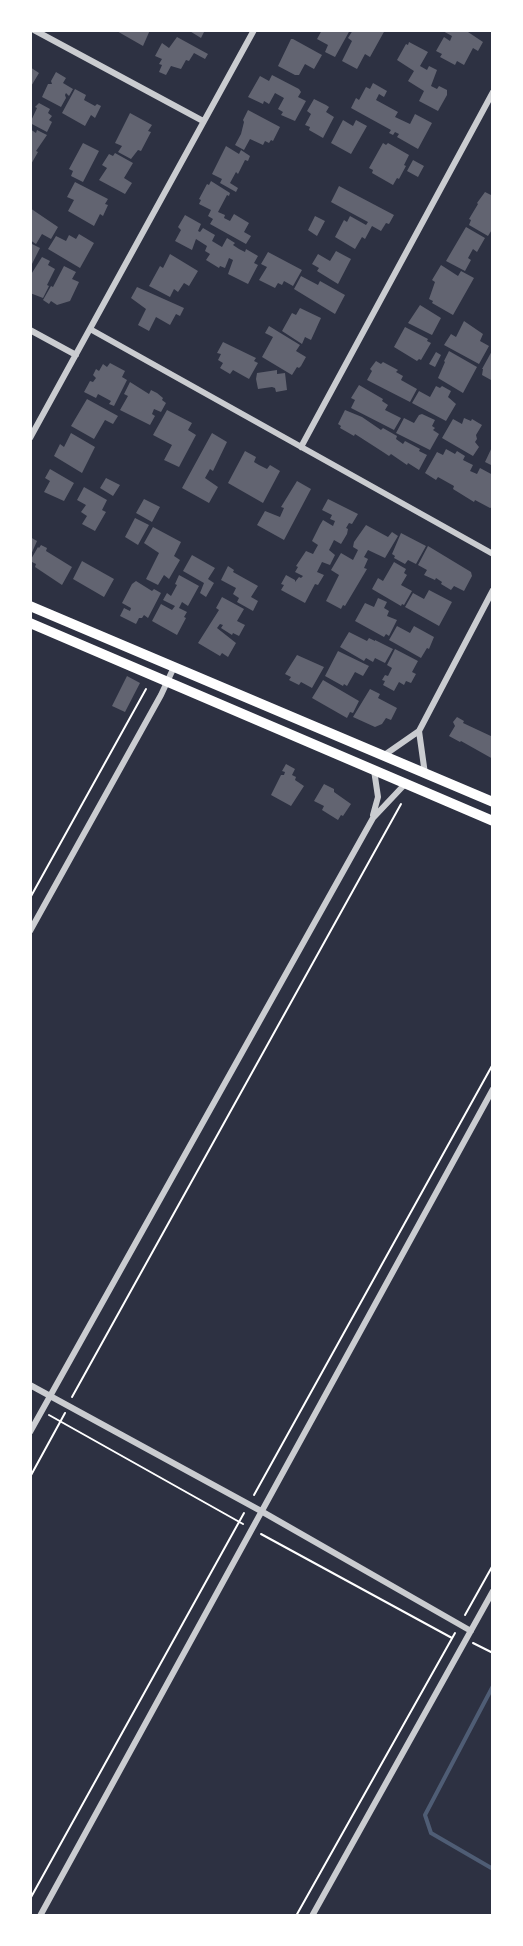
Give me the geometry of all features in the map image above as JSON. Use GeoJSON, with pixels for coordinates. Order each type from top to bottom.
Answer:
{"type":"FeatureCollection","features":[{"type":"Feature","properties":{"kind":"main road"},"geometry":{"type":"LineString","coordinates":[[30,606],[493,802]]}},
{"type":"Feature","properties":{"kind":"main road"},"geometry":{"type":"LineString","coordinates":[[30,623],[493,820]]}},
{"type":"Feature","properties":{"kind":"street"},"geometry":{"type":"LineString","coordinates":[[34,30],[203,121]]}},
{"type":"Feature","properties":{"kind":"street"},"geometry":{"type":"LineString","coordinates":[[30,438],[254,30]]}},
{"type":"Feature","properties":{"kind":"street"},"geometry":{"type":"LineString","coordinates":[[301,447],[493,92]]}},
{"type":"Feature","properties":{"kind":"street"},"geometry":{"type":"LineString","coordinates":[[90,329],[493,554]]}},
{"type":"Feature","properties":{"kind":"street"},"geometry":{"type":"LineString","coordinates":[[30,330],[76,355]]}},
{"type":"Feature","properties":{"kind":"street"},"geometry":{"type":"LineString","coordinates":[[383,756],[419,731],[493,590]]}},
{"type":"Feature","properties":{"kind":"street"},"geometry":{"type":"LineString","coordinates":[[30,931],[174,667]]}},
{"type":"Feature","properties":{"kind":"street"},"geometry":{"type":"LineString","coordinates":[[419,731],[425,774]]}},
{"type":"Feature","properties":{"kind":"street"},"geometry":{"type":"LineString","coordinates":[[373,818],[378,797],[374,770]]}},
{"type":"Feature","properties":{"kind":"street"},"geometry":{"type":"LineString","coordinates":[[30,1432],[373,818],[406,783]]}},
{"type":"Feature","properties":{"kind":"street"},"geometry":{"type":"LineString","coordinates":[[39,1916],[493,1089]]}},
{"type":"Feature","properties":{"kind":"street"},"geometry":{"type":"LineString","coordinates":[[30,1385],[261,1511],[471,1631]]}},
{"type":"Feature","properties":{"kind":"street"},"geometry":{"type":"LineString","coordinates":[[312,1916],[493,1591]]}},
{"type":"Feature","properties":{"kind":"path"},"geometry":{"type":"LineString","coordinates":[[30,898],[146,688]]}},
{"type":"Feature","properties":{"kind":"path"},"geometry":{"type":"LineString","coordinates":[[30,1477],[406,795]]}},
{"type":"Feature","properties":{"kind":"path"},"geometry":{"type":"LineString","coordinates":[[30,1899],[493,1064]]}},
{"type":"Feature","properties":{"kind":"path"},"geometry":{"type":"LineString","coordinates":[[41,1412],[452,1638]]}},
{"type":"Feature","properties":{"kind":"path"},"geometry":{"type":"LineString","coordinates":[[296,1916],[493,1565]]}},
{"type":"Feature","properties":{"kind":"path"},"geometry":{"type":"LineString","coordinates":[[466,1639],[493,1653]]}},
{"type":"Feature","properties":{"kind":"building"},"geometry":{"type":"Polygon","coordinates":[[[115,30],[150,30],[143,46],[115,30]]]}},
{"type":"Feature","properties":{"kind":"building"},"geometry":{"type":"Polygon","coordinates":[[[188,30],[205,30],[201,38],[188,30]]]}},
{"type":"Feature","properties":{"kind":"building"},"geometry":{"type":"Polygon","coordinates":[[[322,30],[350,30],[335,57],[325,52],[328,45],[317,39],[322,30]]]}},
{"type":"Feature","properties":{"kind":"building"},"geometry":{"type":"Polygon","coordinates":[[[353,30],[385,30],[370,57],[365,54],[357,69],[342,61],[352,41],[348,38],[353,30]]]}},
{"type":"Feature","properties":{"kind":"building"},"geometry":{"type":"Polygon","coordinates":[[[441,30],[465,30],[483,42],[478,51],[473,48],[464,65],[457,61],[455,65],[440,57],[442,54],[436,51],[444,37],[450,41],[452,36],[441,30]]]}},
{"type":"Feature","properties":{"kind":"building"},"geometry":{"type":"Polygon","coordinates":[[[177,37],[208,54],[205,59],[194,53],[181,69],[171,66],[166,75],[159,72],[162,59],[155,56],[162,43],[169,48],[177,37]]]}},
{"type":"Feature","properties":{"kind":"building"},"geometry":{"type":"Polygon","coordinates":[[[291,39],[322,55],[314,69],[305,64],[299,75],[295,75],[278,66],[291,39]]]}},
{"type":"Feature","properties":{"kind":"building"},"geometry":{"type":"Polygon","coordinates":[[[409,42],[428,52],[420,66],[427,70],[429,66],[437,70],[431,86],[437,89],[439,86],[447,90],[447,95],[438,111],[419,101],[424,91],[408,81],[414,71],[397,60],[409,42]]]}},
{"type":"Feature","properties":{"kind":"building"},"geometry":{"type":"Polygon","coordinates":[[[30,67],[39,73],[30,88],[30,67]]]}},
{"type":"Feature","properties":{"kind":"building"},"geometry":{"type":"Polygon","coordinates":[[[56,72],[66,78],[63,83],[73,89],[69,96],[66,93],[61,107],[42,97],[48,84],[52,84],[51,81],[56,72]]]}},
{"type":"Feature","properties":{"kind":"building"},"geometry":{"type":"Polygon","coordinates":[[[272,75],[299,89],[301,92],[298,97],[306,101],[295,121],[281,115],[283,112],[278,109],[284,98],[275,93],[269,104],[264,101],[263,104],[248,97],[260,76],[269,81],[272,75]]]}},
{"type":"Feature","properties":{"kind":"building"},"geometry":{"type":"Polygon","coordinates":[[[373,83],[387,91],[384,97],[379,94],[376,100],[398,112],[395,117],[410,124],[415,114],[432,123],[418,149],[397,137],[399,134],[389,133],[391,130],[351,108],[356,98],[359,100],[366,87],[370,89],[373,83]]]}},
{"type":"Feature","properties":{"kind":"building"},"geometry":{"type":"Polygon","coordinates":[[[75,89],[86,95],[84,100],[95,106],[97,104],[101,106],[95,118],[91,115],[85,126],[62,113],[75,89]]]}},
{"type":"Feature","properties":{"kind":"building"},"geometry":{"type":"Polygon","coordinates":[[[314,99],[329,107],[326,112],[334,117],[323,138],[305,125],[311,114],[307,111],[314,99]]]}},
{"type":"Feature","properties":{"kind":"building"},"geometry":{"type":"Polygon","coordinates":[[[39,103],[50,109],[48,113],[52,116],[47,132],[30,123],[37,108],[35,107],[39,103]]]}},
{"type":"Feature","properties":{"kind":"building"},"geometry":{"type":"Polygon","coordinates":[[[248,110],[280,127],[273,141],[269,143],[265,141],[263,145],[250,139],[244,150],[235,145],[248,110]]]}},
{"type":"Feature","properties":{"kind":"building"},"geometry":{"type":"Polygon","coordinates":[[[130,113],[152,125],[148,131],[151,132],[141,151],[138,150],[131,159],[118,152],[122,146],[115,143],[130,113]]]}},
{"type":"Feature","properties":{"kind":"building"},"geometry":{"type":"Polygon","coordinates":[[[343,120],[353,126],[356,120],[367,126],[351,154],[331,143],[343,120]]]}},
{"type":"Feature","properties":{"kind":"building"},"geometry":{"type":"Polygon","coordinates":[[[30,129],[47,135],[36,151],[38,152],[30,166],[30,129]]]}},
{"type":"Feature","properties":{"kind":"building"},"geometry":{"type":"Polygon","coordinates":[[[83,143],[99,151],[83,182],[71,176],[73,171],[69,169],[83,143]]]}},
{"type":"Feature","properties":{"kind":"building"},"geometry":{"type":"Polygon","coordinates":[[[383,143],[386,145],[388,143],[409,155],[404,165],[406,166],[393,185],[372,173],[373,170],[369,168],[383,143]]]}},
{"type":"Feature","properties":{"kind":"building"},"geometry":{"type":"Polygon","coordinates":[[[226,146],[239,154],[241,150],[250,156],[230,183],[238,188],[236,192],[220,183],[222,179],[212,174],[226,146]]]}},
{"type":"Feature","properties":{"kind":"building"},"geometry":{"type":"Polygon","coordinates":[[[115,153],[133,163],[124,178],[132,183],[125,194],[99,180],[107,168],[102,165],[109,154],[113,156],[115,153]]]}},
{"type":"Feature","properties":{"kind":"building"},"geometry":{"type":"Polygon","coordinates":[[[413,160],[424,166],[418,177],[407,171],[413,160]]]}},
{"type":"Feature","properties":{"kind":"building"},"geometry":{"type":"Polygon","coordinates":[[[211,181],[230,193],[218,212],[230,221],[234,214],[249,223],[244,232],[251,236],[246,244],[210,224],[213,219],[208,216],[211,210],[199,204],[201,200],[199,199],[211,181]]]}},
{"type":"Feature","properties":{"kind":"building"},"geometry":{"type":"Polygon","coordinates":[[[75,182],[108,199],[103,216],[100,214],[94,226],[68,211],[74,200],[67,197],[75,182]]]}},
{"type":"Feature","properties":{"kind":"building"},"geometry":{"type":"Polygon","coordinates":[[[339,186],[394,215],[381,231],[372,226],[365,239],[362,237],[355,249],[335,237],[344,220],[347,222],[350,216],[366,225],[368,222],[331,202],[339,186]]]}},
{"type":"Feature","properties":{"kind":"building"},"geometry":{"type":"Polygon","coordinates":[[[485,192],[493,196],[493,228],[488,236],[469,225],[471,220],[469,219],[485,192]]]}},
{"type":"Feature","properties":{"kind":"building"},"geometry":{"type":"Polygon","coordinates":[[[30,208],[58,227],[51,239],[42,234],[36,244],[30,240],[30,208]]]}},
{"type":"Feature","properties":{"kind":"building"},"geometry":{"type":"Polygon","coordinates":[[[185,215],[201,224],[198,231],[200,232],[203,228],[215,235],[212,241],[222,247],[227,238],[239,249],[245,252],[246,249],[258,256],[254,263],[258,265],[248,284],[228,274],[233,260],[229,258],[225,268],[220,266],[219,268],[206,260],[210,254],[205,251],[207,246],[196,239],[192,250],[175,241],[181,230],[178,227],[185,215]]]}},
{"type":"Feature","properties":{"kind":"building"},"geometry":{"type":"Polygon","coordinates":[[[315,216],[325,221],[317,236],[308,230],[315,216]]]}},
{"type":"Feature","properties":{"kind":"building"},"geometry":{"type":"Polygon","coordinates":[[[466,227],[485,238],[477,252],[473,249],[468,258],[471,260],[465,271],[446,261],[466,227]]]}},
{"type":"Feature","properties":{"kind":"building"},"geometry":{"type":"Polygon","coordinates":[[[79,234],[94,243],[80,268],[48,249],[56,236],[66,241],[69,235],[76,239],[79,234]]]}},
{"type":"Feature","properties":{"kind":"building"},"geometry":{"type":"Polygon","coordinates":[[[32,244],[40,248],[30,268],[30,248],[32,244]]]}},
{"type":"Feature","properties":{"kind":"building"},"geometry":{"type":"Polygon","coordinates":[[[336,251],[351,259],[338,284],[317,271],[319,268],[312,264],[318,254],[330,261],[336,251]]]}},
{"type":"Feature","properties":{"kind":"building"},"geometry":{"type":"Polygon","coordinates":[[[268,252],[302,270],[293,286],[284,281],[282,285],[278,283],[275,288],[259,280],[267,267],[261,264],[268,252]]]}},
{"type":"Feature","properties":{"kind":"building"},"geometry":{"type":"Polygon","coordinates":[[[170,254],[198,271],[189,286],[184,283],[178,292],[174,289],[170,297],[149,286],[160,266],[163,268],[170,254]]]}},
{"type":"Feature","properties":{"kind":"building"},"geometry":{"type":"Polygon","coordinates":[[[42,257],[50,261],[48,265],[55,269],[43,298],[30,293],[30,276],[42,257]]]}},
{"type":"Feature","properties":{"kind":"building"},"geometry":{"type":"Polygon","coordinates":[[[441,265],[458,276],[461,271],[474,278],[453,315],[429,299],[435,282],[432,280],[441,265]]]}},
{"type":"Feature","properties":{"kind":"building"},"geometry":{"type":"Polygon","coordinates":[[[64,266],[76,272],[72,279],[79,282],[70,301],[57,305],[51,301],[49,304],[43,300],[64,266]]]}},
{"type":"Feature","properties":{"kind":"building"},"geometry":{"type":"Polygon","coordinates":[[[301,276],[318,285],[320,281],[345,295],[335,314],[294,289],[301,276]]]}},
{"type":"Feature","properties":{"kind":"building"},"geometry":{"type":"Polygon","coordinates":[[[137,287],[184,308],[180,316],[176,314],[170,325],[156,317],[149,331],[138,325],[146,309],[131,298],[137,287]]]}},
{"type":"Feature","properties":{"kind":"building"},"geometry":{"type":"Polygon","coordinates":[[[420,305],[441,318],[432,335],[408,323],[420,305]]]}},
{"type":"Feature","properties":{"kind":"building"},"geometry":{"type":"Polygon","coordinates":[[[300,308],[321,318],[311,340],[305,337],[302,344],[282,331],[292,313],[296,315],[300,308]]]}},
{"type":"Feature","properties":{"kind":"building"},"geometry":{"type":"Polygon","coordinates":[[[464,321],[483,334],[480,341],[489,346],[479,364],[444,345],[451,334],[456,337],[464,321]]]}},
{"type":"Feature","properties":{"kind":"building"},"geometry":{"type":"Polygon","coordinates":[[[269,326],[300,345],[296,351],[306,357],[292,375],[262,357],[273,337],[265,333],[269,326]]]}},
{"type":"Feature","properties":{"kind":"building"},"geometry":{"type":"Polygon","coordinates":[[[405,327],[428,339],[427,341],[431,343],[421,360],[417,361],[394,347],[405,327]]]}},
{"type":"Feature","properties":{"kind":"building"},"geometry":{"type":"Polygon","coordinates":[[[223,342],[256,358],[254,361],[258,363],[249,379],[233,370],[230,374],[220,368],[223,363],[218,360],[221,354],[217,353],[223,342]]]}},
{"type":"Feature","properties":{"kind":"building"},"geometry":{"type":"Polygon","coordinates":[[[493,349],[493,378],[491,380],[482,375],[482,369],[493,349]]]}},
{"type":"Feature","properties":{"kind":"building"},"geometry":{"type":"Polygon","coordinates":[[[449,351],[477,367],[463,393],[438,378],[449,351]]]}},
{"type":"Feature","properties":{"kind":"building"},"geometry":{"type":"Polygon","coordinates":[[[436,352],[441,355],[435,367],[429,364],[436,352]]]}},
{"type":"Feature","properties":{"kind":"building"},"geometry":{"type":"Polygon","coordinates":[[[376,361],[398,370],[396,372],[403,376],[401,380],[417,389],[410,402],[367,380],[372,371],[370,369],[376,361]]]}},
{"type":"Feature","properties":{"kind":"building"},"geometry":{"type":"Polygon","coordinates":[[[110,363],[125,371],[122,377],[127,380],[114,406],[109,404],[111,401],[98,394],[96,398],[84,392],[90,381],[93,382],[96,378],[93,375],[96,369],[99,371],[103,364],[107,367],[110,363]]]}},
{"type":"Feature","properties":{"kind":"building"},"geometry":{"type":"Polygon","coordinates":[[[277,370],[277,374],[285,373],[287,390],[276,392],[272,387],[258,389],[257,373],[277,370]]]}},
{"type":"Feature","properties":{"kind":"building"},"geometry":{"type":"Polygon","coordinates":[[[130,382],[149,394],[151,390],[157,393],[166,403],[161,412],[154,409],[152,414],[155,416],[150,425],[120,410],[128,396],[124,394],[130,382]]]}},
{"type":"Feature","properties":{"kind":"building"},"geometry":{"type":"Polygon","coordinates":[[[359,385],[383,399],[382,401],[388,405],[385,410],[401,418],[394,430],[351,408],[355,400],[351,398],[359,385]]]}},
{"type":"Feature","properties":{"kind":"building"},"geometry":{"type":"Polygon","coordinates":[[[436,386],[440,388],[442,386],[451,391],[448,397],[456,404],[446,421],[412,403],[419,391],[430,397],[436,386]]]}},
{"type":"Feature","properties":{"kind":"building"},"geometry":{"type":"Polygon","coordinates":[[[87,399],[118,416],[113,424],[105,420],[94,439],[71,426],[87,399]]]}},
{"type":"Feature","properties":{"kind":"building"},"geometry":{"type":"Polygon","coordinates":[[[167,410],[192,423],[188,430],[196,435],[179,467],[164,460],[172,445],[153,435],[167,410]]]}},
{"type":"Feature","properties":{"kind":"building"},"geometry":{"type":"Polygon","coordinates":[[[345,410],[397,436],[396,439],[403,444],[405,441],[420,449],[419,451],[427,455],[419,470],[340,428],[338,424],[345,410]]]}},
{"type":"Feature","properties":{"kind":"building"},"geometry":{"type":"Polygon","coordinates":[[[422,414],[435,420],[433,430],[439,434],[430,450],[396,433],[404,418],[414,423],[422,414]]]}},
{"type":"Feature","properties":{"kind":"building"},"geometry":{"type":"Polygon","coordinates":[[[464,418],[471,421],[472,419],[482,425],[475,442],[479,447],[473,456],[442,438],[453,419],[462,424],[464,418]]]}},
{"type":"Feature","properties":{"kind":"building"},"geometry":{"type":"Polygon","coordinates":[[[71,433],[95,447],[82,473],[54,456],[60,444],[64,447],[71,433]]]}},
{"type":"Feature","properties":{"kind":"building"},"geometry":{"type":"Polygon","coordinates":[[[212,433],[227,442],[213,471],[210,469],[205,478],[218,487],[209,503],[182,488],[212,433]]]}},
{"type":"Feature","properties":{"kind":"building"},"geometry":{"type":"Polygon","coordinates":[[[493,445],[493,466],[485,462],[493,445]]]}},
{"type":"Feature","properties":{"kind":"building"},"geometry":{"type":"Polygon","coordinates":[[[446,449],[455,454],[457,451],[465,456],[463,460],[473,465],[470,471],[477,474],[480,468],[493,475],[493,507],[490,508],[475,500],[474,502],[453,489],[454,486],[438,477],[436,480],[425,473],[437,452],[443,455],[446,449]]]}},
{"type":"Feature","properties":{"kind":"building"},"geometry":{"type":"Polygon","coordinates":[[[245,451],[256,457],[254,462],[259,465],[267,469],[270,465],[280,471],[263,503],[228,483],[245,451]]]}},
{"type":"Feature","properties":{"kind":"building"},"geometry":{"type":"Polygon","coordinates":[[[50,469],[74,483],[64,501],[44,492],[50,481],[45,478],[50,469]]]}},
{"type":"Feature","properties":{"kind":"building"},"geometry":{"type":"Polygon","coordinates":[[[106,478],[120,485],[113,496],[100,488],[106,478]]]}},
{"type":"Feature","properties":{"kind":"building"},"geometry":{"type":"Polygon","coordinates":[[[297,481],[311,489],[284,540],[257,525],[265,511],[280,517],[284,508],[281,507],[297,481]]]}},
{"type":"Feature","properties":{"kind":"building"},"geometry":{"type":"Polygon","coordinates":[[[84,487],[107,500],[102,510],[106,512],[95,531],[82,524],[87,516],[81,512],[86,505],[77,500],[84,487]]]}},
{"type":"Feature","properties":{"kind":"building"},"geometry":{"type":"Polygon","coordinates":[[[144,499],[160,507],[152,522],[136,513],[144,499]]]}},
{"type":"Feature","properties":{"kind":"building"},"geometry":{"type":"Polygon","coordinates":[[[328,499],[358,514],[352,524],[349,523],[346,528],[348,529],[347,534],[341,544],[334,540],[329,550],[335,555],[330,565],[322,562],[317,572],[324,575],[318,585],[315,584],[305,603],[281,590],[284,585],[281,584],[286,575],[295,582],[303,576],[295,572],[298,567],[296,566],[306,551],[313,554],[318,545],[312,541],[323,520],[333,526],[335,521],[330,519],[332,515],[322,510],[328,499]]]}},
{"type":"Feature","properties":{"kind":"building"},"geometry":{"type":"Polygon","coordinates":[[[135,518],[149,525],[138,545],[125,537],[135,518]]]}},
{"type":"Feature","properties":{"kind":"building"},"geometry":{"type":"Polygon","coordinates":[[[366,525],[388,537],[392,532],[398,536],[385,558],[368,550],[364,557],[368,559],[364,568],[367,569],[341,609],[326,601],[339,575],[331,570],[341,553],[353,560],[358,550],[353,547],[354,542],[366,525]]]}},
{"type":"Feature","properties":{"kind":"building"},"geometry":{"type":"Polygon","coordinates":[[[153,527],[181,542],[174,556],[180,560],[169,579],[164,575],[158,585],[146,579],[159,553],[144,543],[153,527]]]}},
{"type":"Feature","properties":{"kind":"building"},"geometry":{"type":"Polygon","coordinates":[[[401,533],[426,546],[416,564],[408,560],[405,564],[394,558],[392,554],[401,533]]]}},
{"type":"Feature","properties":{"kind":"building"},"geometry":{"type":"Polygon","coordinates":[[[30,537],[37,541],[30,557],[30,537]]]}},
{"type":"Feature","properties":{"kind":"building"},"geometry":{"type":"Polygon","coordinates":[[[41,545],[47,548],[46,551],[72,567],[62,585],[30,561],[41,545]]]}},
{"type":"Feature","properties":{"kind":"building"},"geometry":{"type":"Polygon","coordinates":[[[428,546],[471,572],[472,576],[464,591],[454,586],[451,590],[436,578],[435,580],[424,575],[427,570],[418,565],[428,546]]]}},
{"type":"Feature","properties":{"kind":"building"},"geometry":{"type":"Polygon","coordinates":[[[192,555],[215,568],[208,579],[214,583],[206,597],[200,593],[204,583],[183,571],[192,555]]]}},
{"type":"Feature","properties":{"kind":"building"},"geometry":{"type":"Polygon","coordinates":[[[82,561],[114,579],[104,597],[73,579],[82,561]]]}},
{"type":"Feature","properties":{"kind":"building"},"geometry":{"type":"Polygon","coordinates":[[[394,562],[406,569],[404,573],[407,575],[401,585],[412,591],[404,605],[401,606],[372,589],[378,578],[383,581],[394,562]]]}},
{"type":"Feature","properties":{"kind":"building"},"geometry":{"type":"Polygon","coordinates":[[[228,566],[234,570],[233,572],[258,586],[251,597],[258,601],[253,611],[237,602],[239,598],[233,594],[236,588],[221,580],[228,566]]]}},
{"type":"Feature","properties":{"kind":"building"},"geometry":{"type":"Polygon","coordinates":[[[179,575],[199,586],[188,606],[182,602],[179,608],[187,612],[177,635],[152,621],[161,604],[172,610],[175,606],[163,600],[167,593],[171,596],[179,575]]]}},
{"type":"Feature","properties":{"kind":"building"},"geometry":{"type":"Polygon","coordinates":[[[136,581],[152,591],[154,589],[161,593],[148,618],[144,615],[136,624],[120,616],[124,608],[130,611],[131,608],[122,603],[136,581]]]}},
{"type":"Feature","properties":{"kind":"building"},"geometry":{"type":"Polygon","coordinates":[[[429,590],[452,602],[439,626],[405,607],[413,593],[424,599],[429,590]]]}},
{"type":"Feature","properties":{"kind":"building"},"geometry":{"type":"Polygon","coordinates":[[[222,597],[244,609],[237,621],[245,625],[239,636],[233,633],[232,635],[221,628],[223,625],[220,624],[217,628],[236,643],[228,657],[222,653],[220,656],[198,643],[219,610],[216,608],[222,597]]]}},
{"type":"Feature","properties":{"kind":"building"},"geometry":{"type":"Polygon","coordinates":[[[378,598],[387,602],[384,608],[389,611],[387,616],[397,620],[389,636],[386,634],[384,637],[355,621],[365,603],[374,607],[378,598]]]}},
{"type":"Feature","properties":{"kind":"building"},"geometry":{"type":"Polygon","coordinates":[[[397,626],[410,633],[414,626],[434,637],[429,649],[427,648],[421,658],[389,640],[397,626]]]}},
{"type":"Feature","properties":{"kind":"building"},"geometry":{"type":"Polygon","coordinates":[[[349,632],[367,641],[369,638],[375,640],[393,649],[385,663],[375,658],[373,662],[366,658],[364,661],[340,647],[349,632]]]}},
{"type":"Feature","properties":{"kind":"building"},"geometry":{"type":"Polygon","coordinates":[[[395,649],[418,661],[412,672],[416,674],[411,683],[406,681],[404,685],[399,682],[394,691],[383,685],[385,681],[382,680],[385,675],[388,676],[392,668],[387,665],[395,649]]]}},
{"type":"Feature","properties":{"kind":"building"},"geometry":{"type":"Polygon","coordinates":[[[338,651],[369,666],[363,676],[355,672],[347,686],[325,676],[338,651]]]}},
{"type":"Feature","properties":{"kind":"building"},"geometry":{"type":"Polygon","coordinates":[[[297,655],[324,667],[312,688],[301,682],[299,685],[289,680],[291,677],[285,674],[297,655]]]}},
{"type":"Feature","properties":{"kind":"building"},"geometry":{"type":"Polygon","coordinates":[[[127,676],[140,683],[125,712],[112,706],[127,676]]]}},
{"type":"Feature","properties":{"kind":"building"},"geometry":{"type":"Polygon","coordinates":[[[323,680],[359,701],[353,713],[350,712],[347,718],[312,698],[323,680]]]}},
{"type":"Feature","properties":{"kind":"building"},"geometry":{"type":"Polygon","coordinates":[[[370,689],[380,694],[378,698],[397,708],[391,720],[386,718],[382,724],[375,727],[353,717],[370,689]]]}},
{"type":"Feature","properties":{"kind":"building"},"geometry":{"type":"Polygon","coordinates":[[[457,717],[464,721],[463,723],[493,737],[493,759],[449,736],[457,717]]]}},
{"type":"Feature","properties":{"kind":"building"},"geometry":{"type":"Polygon","coordinates":[[[286,764],[295,769],[292,775],[304,786],[291,806],[271,795],[281,775],[284,775],[285,772],[282,771],[286,764]]]}},
{"type":"Feature","properties":{"kind":"building"},"geometry":{"type":"Polygon","coordinates":[[[324,784],[334,789],[334,792],[351,804],[338,820],[322,810],[324,806],[314,801],[324,784]]]}},
{"type":"Feature","properties":{"kind":"waterway"},"geometry":{"type":"LineString","coordinates":[[493,1686],[425,1815],[431,1833],[493,1869]]}}]}
